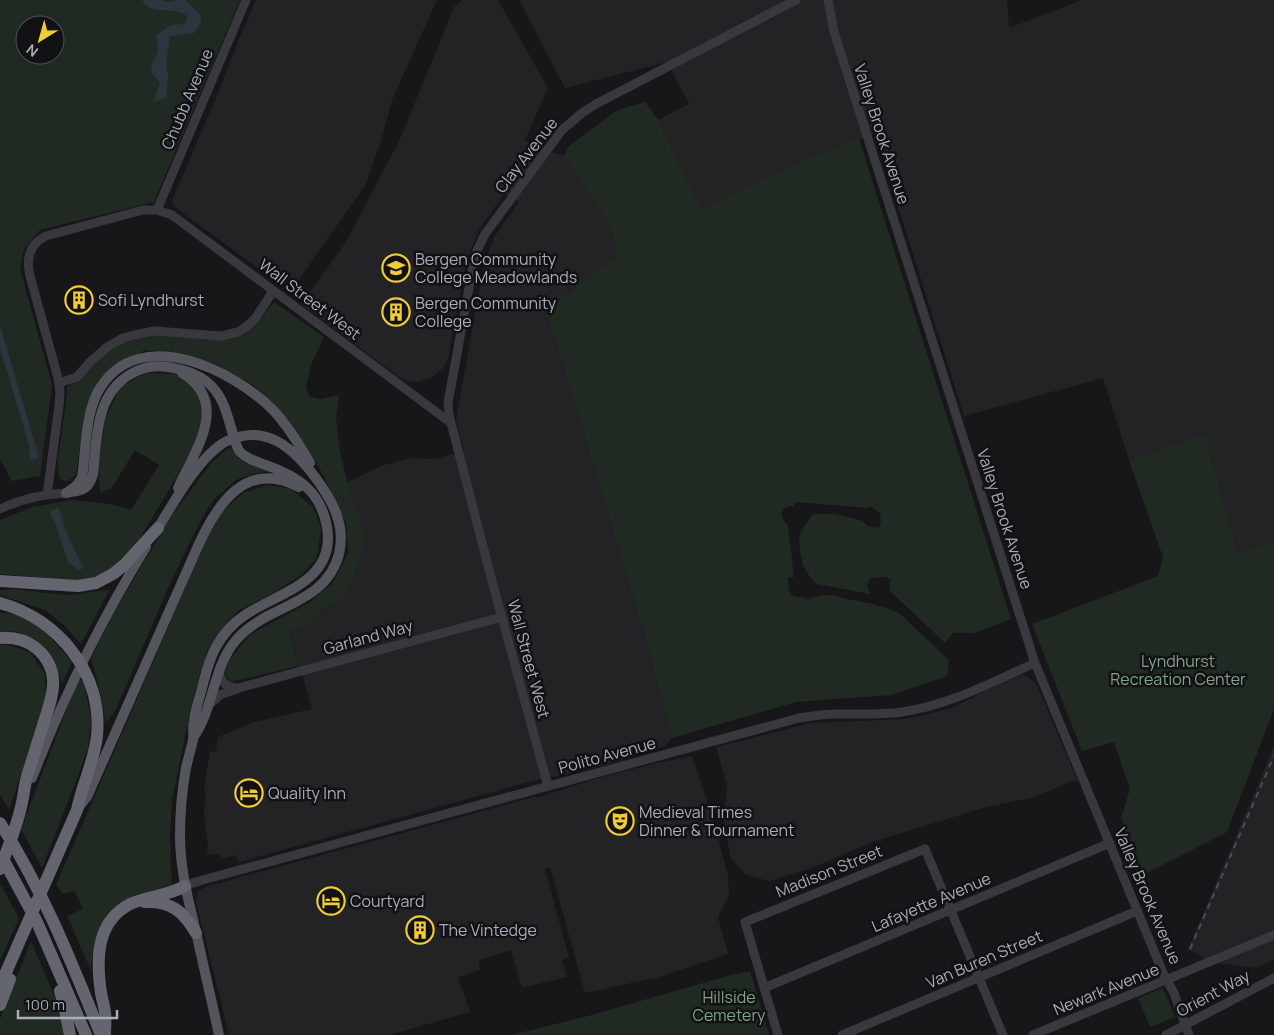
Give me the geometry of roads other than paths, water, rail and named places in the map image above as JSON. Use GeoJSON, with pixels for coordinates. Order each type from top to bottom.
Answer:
{"type":"FeatureCollection","features":[{"type":"Feature","properties":{"kind":"highway"},"geometry":{"type":"LineString","coordinates":[[0,581],[78,586],[96,583],[113,574],[124,565],[161,523]]}},
{"type":"Feature","properties":{"kind":"highway"},"geometry":{"type":"LineString","coordinates":[[0,604],[20,610],[38,619],[59,635],[71,648],[82,666],[89,680],[97,708],[97,737],[92,761],[80,794],[77,810],[0,986]]}},
{"type":"Feature","properties":{"kind":"highway"},"geometry":{"type":"LineString","coordinates":[[0,638],[18,639],[33,646],[42,654],[48,664],[53,680],[52,696],[28,772],[20,813],[0,869],[32,910]]}},
{"type":"Feature","properties":{"kind":"highway"},"geometry":{"type":"LineString","coordinates":[[0,813],[2,825],[45,902],[103,1035]]}},
{"type":"Feature","properties":{"kind":"highway"},"geometry":{"type":"LineString","coordinates":[[0,854],[32,910],[86,1035]]}},
{"type":"Feature","properties":{"kind":"highway"},"geometry":{"type":"LineString","coordinates":[[103,1035],[105,1012],[98,966],[103,934],[112,919],[132,903],[178,890],[185,886]]}},
{"type":"Feature","properties":{"kind":"highway"},"geometry":{"type":"LineString","coordinates":[[132,903],[152,902],[173,907],[183,915],[196,933]]}},
{"type":"Feature","properties":{"kind":"highway"},"geometry":{"type":"LineString","coordinates":[[49,947],[70,1035]]}},
{"type":"Feature","properties":{"kind":"highway"},"geometry":{"type":"LineString","coordinates":[[0,1004],[11,975],[16,950]]}},
{"type":"Feature","properties":{"kind":"main road"},"geometry":{"type":"LineString","coordinates":[[66,493],[80,481],[92,408],[103,384],[128,364],[143,358],[158,356],[180,358],[210,367],[254,392],[287,426],[336,510],[341,540],[339,552],[332,569],[322,584],[308,596],[265,618],[244,631],[236,639],[219,670],[200,727],[193,738]]}},
{"type":"Feature","properties":{"kind":"main road"},"geometry":{"type":"LineString","coordinates":[[66,493],[82,490],[91,482],[100,416],[111,391],[123,379],[136,371],[150,367],[164,367],[194,374],[210,384],[222,402],[238,448],[246,457],[282,470],[302,483],[315,496],[326,522],[328,538],[324,555],[309,578],[300,586],[253,610],[226,632],[216,647],[207,668],[194,720],[193,738],[181,809],[181,852],[185,886],[219,1035]]}},
{"type":"Feature","properties":{"kind":"main road"},"geometry":{"type":"LineString","coordinates":[[161,523],[203,436],[207,413],[204,399],[194,383],[182,373],[164,367]]}},
{"type":"Feature","properties":{"kind":"main road"},"geometry":{"type":"LineString","coordinates":[[20,813],[46,742],[78,670],[114,600],[183,488],[210,454],[219,446],[234,438],[260,436],[272,439],[293,451],[323,488]]}},
{"type":"Feature","properties":{"kind":"main road"},"geometry":{"type":"LineString","coordinates":[[77,810],[87,797],[202,536],[223,502],[236,490],[251,482],[262,479],[279,479],[290,482],[305,490],[322,511]]}},
{"type":"Feature","properties":{"kind":"street","name":"Chubb Avenue"},"geometry":{"type":"LineString","coordinates":[[157,210],[246,0]]}},
{"type":"Feature","properties":{"kind":"street","name":"Clay Avenue"},"geometry":{"type":"LineString","coordinates":[[451,423],[448,402],[477,249],[485,234],[562,130],[596,104],[796,0]]}},
{"type":"Feature","properties":{"kind":"street","name":"Valley Brook Avenue"},"geometry":{"type":"LineString","coordinates":[[828,0],[834,32],[1035,663],[1163,973],[1174,993],[1189,1035]]}},
{"type":"Feature","properties":{"kind":"street","name":"Wall Street West"},"geometry":{"type":"LineString","coordinates":[[157,210],[172,215],[451,423],[548,786]]}},
{"type":"Feature","properties":{"kind":"street"},"geometry":{"type":"LineString","coordinates":[[46,495],[60,402],[59,383],[29,272],[28,261],[31,249],[39,240],[54,234],[139,211],[157,210]]}},
{"type":"Feature","properties":{"kind":"street"},"geometry":{"type":"LineString","coordinates":[[59,383],[77,377],[100,352],[122,335],[154,331],[215,336],[233,334],[255,319],[273,291]]}},
{"type":"Feature","properties":{"kind":"street"},"geometry":{"type":"LineString","coordinates":[[0,509],[23,500],[66,493]]}},
{"type":"Feature","properties":{"kind":"street","name":"Garland Way"},"geometry":{"type":"LineString","coordinates":[[208,706],[220,695],[242,687],[502,617]]}},
{"type":"Feature","properties":{"kind":"street","name":"Polito Avenue"},"geometry":{"type":"LineString","coordinates":[[185,886],[799,718],[835,714],[879,714],[943,703],[1035,663]]}},
{"type":"Feature","properties":{"kind":"street"},"geometry":{"type":"LineString","coordinates":[[219,670],[221,679],[227,686],[232,688],[242,687]]}},
{"type":"Feature","properties":{"kind":"street","name":"Lafayette Avenue"},"geometry":{"type":"LineString","coordinates":[[764,988],[1110,843]]}},
{"type":"Feature","properties":{"kind":"street","name":"Madison Street"},"geometry":{"type":"LineString","coordinates":[[764,988],[745,922],[925,849],[951,910]]}},
{"type":"Feature","properties":{"kind":"street"},"geometry":{"type":"LineString","coordinates":[[951,910],[1003,1035]]}},
{"type":"Feature","properties":{"kind":"street","name":"Van Buren Street"},"geometry":{"type":"LineString","coordinates":[[842,1035],[1137,911]]}},
{"type":"Feature","properties":{"kind":"street","name":"Newark Avenue"},"geometry":{"type":"LineString","coordinates":[[1033,1035],[1274,935]]}},
{"type":"Feature","properties":{"kind":"street","name":"Orient Way"},"geometry":{"type":"LineString","coordinates":[[1166,1035],[1274,978]]}},
{"type":"Feature","properties":{"kind":"street"},"geometry":{"type":"LineString","coordinates":[[764,988],[778,1035]]}},
{"type":"Feature","properties":{"kind":"railway"},"geometry":{"type":"LineString","coordinates":[[1190,949],[1274,756]]}},
{"type":"Feature","properties":{"kind":"place","name":"Bergen Community College Meadowlands"},"geometry":{"type":"Point","coordinates":[396,268]}},
{"type":"Feature","properties":{"kind":"place","name":"Sofi Lyndhurst"},"geometry":{"type":"Point","coordinates":[79,300]}},
{"type":"Feature","properties":{"kind":"place","name":"Bergen Community College"},"geometry":{"type":"Point","coordinates":[396,312]}},
{"type":"Feature","properties":{"kind":"place","name":"Quality Inn"},"geometry":{"type":"Point","coordinates":[249,793]}},
{"type":"Feature","properties":{"kind":"place","name":"Medieval Times Dinner & Tournament"},"geometry":{"type":"Point","coordinates":[620,821]}},
{"type":"Feature","properties":{"kind":"place","name":"Courtyard"},"geometry":{"type":"Point","coordinates":[331,901]}},
{"type":"Feature","properties":{"kind":"place","name":"The Vintedge"},"geometry":{"type":"Point","coordinates":[420,930]}},
{"type":"Feature","properties":{"kind":"park label","name":"Lyndhurst Recreation Center"},"geometry":{"type":"Point","coordinates":[1178,670]}},
{"type":"Feature","properties":{"kind":"park label","name":"Hillside Cemetery"},"geometry":{"type":"Point","coordinates":[729,1006]}}]}
